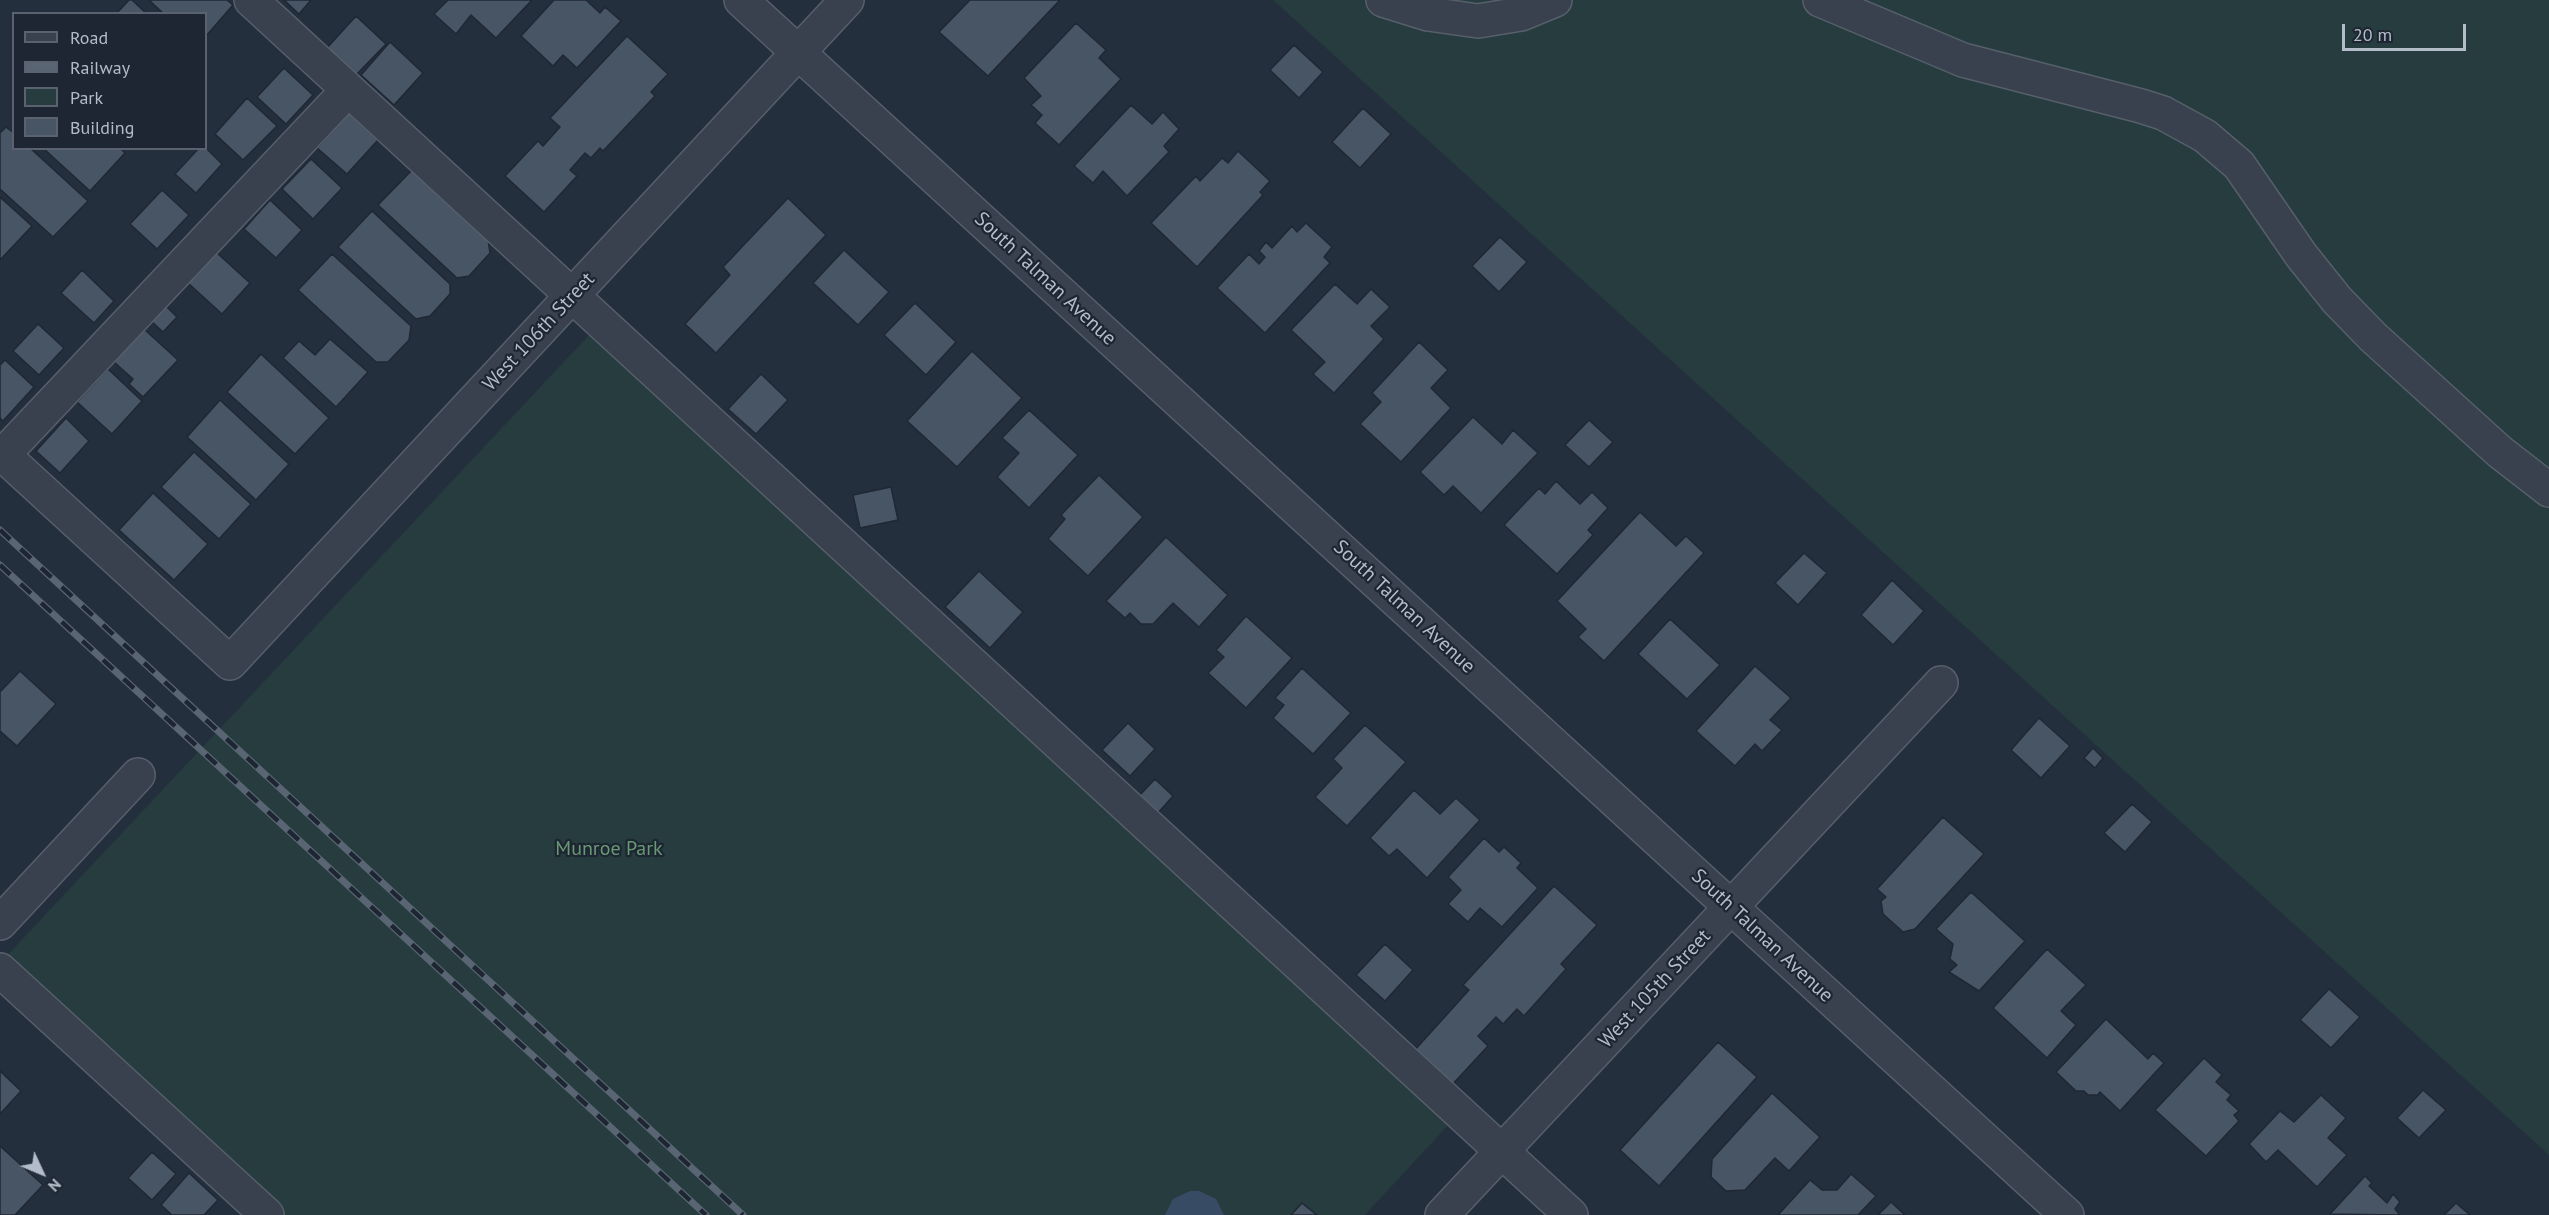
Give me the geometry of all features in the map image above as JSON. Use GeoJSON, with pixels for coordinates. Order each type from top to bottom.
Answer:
{"type":"FeatureCollection","features":[{"type":"Feature","properties":{"kind":"street"},"geometry":{"type":"LineString","coordinates":[[251,0],[1571,1215]]}},
{"type":"Feature","properties":{"kind":"street","name":"South Talman Avenue"},"geometry":{"type":"LineString","coordinates":[[741,0],[2067,1215]]}},
{"type":"Feature","properties":{"kind":"street","name":"West 106th Street"},"geometry":{"type":"LineString","coordinates":[[1,454],[230,663],[847,0]]}},
{"type":"Feature","properties":{"kind":"street"},"geometry":{"type":"LineString","coordinates":[[1383,0],[1428,14],[1478,21],[1521,14],[1555,0]]}},
{"type":"Feature","properties":{"kind":"street"},"geometry":{"type":"LineString","coordinates":[[1820,0],[1963,60],[2141,106],[2163,113],[2205,136],[2239,165],[2301,255],[2344,308],[2500,452],[2549,490]]}},
{"type":"Feature","properties":{"kind":"street"},"geometry":{"type":"LineString","coordinates":[[1,454],[348,90]]}},
{"type":"Feature","properties":{"kind":"street","name":"West 105th Street"},"geometry":{"type":"LineString","coordinates":[[1442,1215],[1941,683]]}},
{"type":"Feature","properties":{"kind":"street"},"geometry":{"type":"LineString","coordinates":[[0,923],[138,776]]}},
{"type":"Feature","properties":{"kind":"street"},"geometry":{"type":"LineString","coordinates":[[0,970],[267,1215]]}},
{"type":"Feature","properties":{"kind":"green space"},"geometry":{"type":"Polygon","coordinates":[[[1273,0],[2549,0],[2549,1155],[1273,0]]]}},
{"type":"Feature","properties":{"kind":"green space","name":"Munroe Park"},"geometry":{"type":"Polygon","coordinates":[[[590,334],[1452,1121],[1365,1215],[281,1215],[0,963],[590,334]]]}},
{"type":"Feature","properties":{"kind":"water"},"geometry":{"type":"Polygon","coordinates":[[[1190,1191],[1199,1191],[1216,1199],[1224,1215],[1165,1215],[1173,1199],[1190,1191]]]}},
{"type":"Feature","properties":{"kind":"building"},"geometry":{"type":"Polygon","coordinates":[[[129,0],[132,0],[145,12],[118,12],[129,0]]]}},
{"type":"Feature","properties":{"kind":"building"},"geometry":{"type":"Polygon","coordinates":[[[149,0],[227,0],[233,5],[207,35],[207,12],[162,12],[149,0]]]}},
{"type":"Feature","properties":{"kind":"building"},"geometry":{"type":"Polygon","coordinates":[[[284,0],[311,0],[299,14],[284,0]]]}},
{"type":"Feature","properties":{"kind":"building"},"geometry":{"type":"Polygon","coordinates":[[[448,0],[532,0],[496,38],[471,15],[456,34],[434,14],[448,0]]]}},
{"type":"Feature","properties":{"kind":"building"},"geometry":{"type":"Polygon","coordinates":[[[554,0],[586,0],[600,13],[605,7],[621,21],[577,68],[563,55],[553,66],[521,36],[554,0]]]}},
{"type":"Feature","properties":{"kind":"building"},"geometry":{"type":"Polygon","coordinates":[[[970,0],[1060,0],[988,76],[939,32],[970,0]]]}},
{"type":"Feature","properties":{"kind":"building"},"geometry":{"type":"Polygon","coordinates":[[[356,16],[386,44],[355,76],[326,49],[356,16]]]}},
{"type":"Feature","properties":{"kind":"building"},"geometry":{"type":"Polygon","coordinates":[[[1076,23],[1106,50],[1099,58],[1121,79],[1059,145],[1035,123],[1042,115],[1031,105],[1041,96],[1024,78],[1076,23]]]}},
{"type":"Feature","properties":{"kind":"building"},"geometry":{"type":"Polygon","coordinates":[[[627,36],[668,74],[651,92],[655,96],[603,151],[600,148],[591,158],[585,153],[570,170],[577,176],[544,212],[505,176],[538,141],[543,146],[560,127],[550,118],[627,36]]]}},
{"type":"Feature","properties":{"kind":"building"},"geometry":{"type":"Polygon","coordinates":[[[390,42],[423,73],[394,105],[361,75],[390,42]]]}},
{"type":"Feature","properties":{"kind":"building"},"geometry":{"type":"Polygon","coordinates":[[[1294,45],[1323,72],[1299,98],[1270,70],[1294,45]]]}},
{"type":"Feature","properties":{"kind":"building"},"geometry":{"type":"Polygon","coordinates":[[[284,68],[313,95],[286,124],[257,97],[284,68]]]}},
{"type":"Feature","properties":{"kind":"building"},"geometry":{"type":"Polygon","coordinates":[[[247,98],[277,126],[243,160],[215,134],[247,98]]]}},
{"type":"Feature","properties":{"kind":"building"},"geometry":{"type":"Polygon","coordinates":[[[1131,105],[1152,124],[1163,112],[1179,129],[1164,146],[1169,152],[1127,196],[1103,171],[1093,183],[1074,166],[1131,105]]]}},
{"type":"Feature","properties":{"kind":"building"},"geometry":{"type":"Polygon","coordinates":[[[1363,108],[1391,134],[1360,168],[1332,142],[1363,108]]]}},
{"type":"Feature","properties":{"kind":"building"},"geometry":{"type":"Polygon","coordinates":[[[349,113],[378,140],[347,174],[317,148],[349,113]]]}},
{"type":"Feature","properties":{"kind":"building"},"geometry":{"type":"Polygon","coordinates":[[[6,127],[12,132],[12,150],[32,150],[88,201],[53,237],[0,189],[0,133],[6,127]]]}},
{"type":"Feature","properties":{"kind":"building"},"geometry":{"type":"Polygon","coordinates":[[[207,149],[222,164],[196,193],[175,174],[197,150],[207,149]]]}},
{"type":"Feature","properties":{"kind":"building"},"geometry":{"type":"Polygon","coordinates":[[[45,150],[122,150],[125,153],[90,191],[45,150]]]}},
{"type":"Feature","properties":{"kind":"building"},"geometry":{"type":"Polygon","coordinates":[[[1238,151],[1270,181],[1260,192],[1263,195],[1197,267],[1151,223],[1196,176],[1200,181],[1222,158],[1228,163],[1238,151]]]}},
{"type":"Feature","properties":{"kind":"building"},"geometry":{"type":"Polygon","coordinates":[[[311,159],[342,188],[313,219],[282,189],[311,159]]]}},
{"type":"Feature","properties":{"kind":"building"},"geometry":{"type":"Polygon","coordinates":[[[413,169],[488,239],[490,253],[469,276],[457,278],[378,205],[413,169]]]}},
{"type":"Feature","properties":{"kind":"building"},"geometry":{"type":"Polygon","coordinates":[[[162,190],[189,215],[157,249],[130,224],[162,190]]]}},
{"type":"Feature","properties":{"kind":"building"},"geometry":{"type":"Polygon","coordinates":[[[0,197],[32,226],[0,260],[0,197]]]}},
{"type":"Feature","properties":{"kind":"building"},"geometry":{"type":"Polygon","coordinates":[[[788,198],[826,235],[716,353],[685,324],[730,275],[723,267],[788,198]]]}},
{"type":"Feature","properties":{"kind":"building"},"geometry":{"type":"Polygon","coordinates":[[[270,200],[302,230],[276,258],[244,229],[270,200]]]}},
{"type":"Feature","properties":{"kind":"building"},"geometry":{"type":"Polygon","coordinates":[[[372,211],[450,284],[450,294],[430,316],[416,319],[338,247],[372,211]]]}},
{"type":"Feature","properties":{"kind":"building"},"geometry":{"type":"Polygon","coordinates":[[[1306,223],[1332,247],[1324,257],[1330,263],[1265,333],[1217,288],[1249,254],[1259,264],[1265,257],[1259,251],[1266,242],[1272,248],[1292,226],[1297,232],[1306,223]]]}},
{"type":"Feature","properties":{"kind":"building"},"geometry":{"type":"Polygon","coordinates":[[[1500,237],[1527,262],[1499,292],[1472,266],[1500,237]]]}},
{"type":"Feature","properties":{"kind":"building"},"geometry":{"type":"Polygon","coordinates":[[[844,250],[889,292],[858,325],[813,283],[844,250]]]}},
{"type":"Feature","properties":{"kind":"building"},"geometry":{"type":"Polygon","coordinates":[[[216,252],[250,283],[222,314],[188,283],[216,252]]]}},
{"type":"Feature","properties":{"kind":"building"},"geometry":{"type":"Polygon","coordinates":[[[332,254],[411,326],[409,340],[388,362],[376,362],[298,290],[332,254]]]}},
{"type":"Feature","properties":{"kind":"building"},"geometry":{"type":"Polygon","coordinates":[[[82,270],[114,301],[94,323],[61,293],[82,270]]]}},
{"type":"Feature","properties":{"kind":"building"},"geometry":{"type":"Polygon","coordinates":[[[1335,284],[1357,304],[1371,289],[1390,307],[1371,326],[1384,339],[1334,393],[1313,374],[1325,362],[1291,330],[1335,284]]]}},
{"type":"Feature","properties":{"kind":"building"},"geometry":{"type":"Polygon","coordinates":[[[915,303],[956,342],[926,375],[884,335],[915,303]]]}},
{"type":"Feature","properties":{"kind":"building"},"geometry":{"type":"Polygon","coordinates":[[[166,306],[177,317],[163,332],[151,321],[166,306]]]}},
{"type":"Feature","properties":{"kind":"building"},"geometry":{"type":"Polygon","coordinates":[[[38,324],[64,348],[39,375],[13,351],[38,324]]]}},
{"type":"Feature","properties":{"kind":"building"},"geometry":{"type":"Polygon","coordinates":[[[144,329],[178,360],[143,397],[129,384],[133,379],[114,362],[144,329]]]}},
{"type":"Feature","properties":{"kind":"building"},"geometry":{"type":"Polygon","coordinates":[[[330,339],[368,372],[336,407],[283,358],[299,341],[315,355],[330,339]]]}},
{"type":"Feature","properties":{"kind":"building"},"geometry":{"type":"Polygon","coordinates":[[[1419,342],[1448,370],[1431,388],[1451,408],[1401,462],[1360,424],[1381,402],[1372,393],[1419,342]]]}},
{"type":"Feature","properties":{"kind":"building"},"geometry":{"type":"Polygon","coordinates":[[[972,351],[1022,398],[957,467],[907,421],[972,351]]]}},
{"type":"Feature","properties":{"kind":"building"},"geometry":{"type":"Polygon","coordinates":[[[261,354],[329,418],[295,454],[227,392],[261,354]]]}},
{"type":"Feature","properties":{"kind":"building"},"geometry":{"type":"Polygon","coordinates":[[[5,360],[34,387],[3,421],[0,418],[0,365],[5,360]]]}},
{"type":"Feature","properties":{"kind":"building"},"geometry":{"type":"Polygon","coordinates":[[[108,369],[142,401],[112,434],[77,402],[108,369]]]}},
{"type":"Feature","properties":{"kind":"building"},"geometry":{"type":"Polygon","coordinates":[[[761,374],[788,400],[756,434],[728,409],[761,374]]]}},
{"type":"Feature","properties":{"kind":"building"},"geometry":{"type":"Polygon","coordinates":[[[220,400],[289,464],[256,500],[187,437],[220,400]]]}},
{"type":"Feature","properties":{"kind":"building"},"geometry":{"type":"Polygon","coordinates":[[[1029,410],[1078,455],[1029,508],[997,477],[1019,453],[1002,438],[1029,410]]]}},
{"type":"Feature","properties":{"kind":"building"},"geometry":{"type":"Polygon","coordinates":[[[1473,417],[1502,444],[1513,430],[1538,453],[1481,513],[1453,486],[1444,495],[1420,472],[1473,417]]]}},
{"type":"Feature","properties":{"kind":"building"},"geometry":{"type":"Polygon","coordinates":[[[66,418],[89,441],[60,473],[36,451],[66,418]]]}},
{"type":"Feature","properties":{"kind":"building"},"geometry":{"type":"Polygon","coordinates":[[[1589,420],[1613,442],[1589,467],[1565,445],[1589,420]]]}},
{"type":"Feature","properties":{"kind":"building"},"geometry":{"type":"Polygon","coordinates":[[[194,452],[251,504],[219,539],[161,487],[194,452]]]}},
{"type":"Feature","properties":{"kind":"building"},"geometry":{"type":"Polygon","coordinates":[[[1099,475],[1143,517],[1088,576],[1048,539],[1065,519],[1061,515],[1099,475]]]}},
{"type":"Feature","properties":{"kind":"building"},"geometry":{"type":"Polygon","coordinates":[[[1556,481],[1580,504],[1592,492],[1608,508],[1588,530],[1593,535],[1557,574],[1504,525],[1539,488],[1545,494],[1556,481]]]}},
{"type":"Feature","properties":{"kind":"building"},"geometry":{"type":"Polygon","coordinates":[[[891,487],[898,520],[860,528],[853,495],[891,487]]]}},
{"type":"Feature","properties":{"kind":"building"},"geometry":{"type":"Polygon","coordinates":[[[153,493],[208,544],[174,580],[119,530],[153,493]]]}},
{"type":"Feature","properties":{"kind":"building"},"geometry":{"type":"Polygon","coordinates":[[[1640,512],[1676,546],[1686,536],[1704,553],[1604,661],[1578,637],[1586,629],[1557,601],[1640,512]]]}},
{"type":"Feature","properties":{"kind":"building"},"geometry":{"type":"Polygon","coordinates":[[[1166,537],[1228,595],[1199,627],[1173,603],[1153,624],[1141,624],[1130,613],[1125,618],[1106,601],[1166,537]]]}},
{"type":"Feature","properties":{"kind":"building"},"geometry":{"type":"Polygon","coordinates":[[[1804,553],[1827,573],[1798,605],[1775,583],[1804,553]]]}},
{"type":"Feature","properties":{"kind":"building"},"geometry":{"type":"Polygon","coordinates":[[[979,571],[1023,612],[990,648],[945,607],[979,571]]]}},
{"type":"Feature","properties":{"kind":"building"},"geometry":{"type":"Polygon","coordinates":[[[1892,580],[1924,611],[1893,645],[1861,615],[1892,580]]]}},
{"type":"Feature","properties":{"kind":"building"},"geometry":{"type":"Polygon","coordinates":[[[1246,616],[1292,658],[1246,708],[1208,673],[1224,657],[1216,650],[1246,616]]]}},
{"type":"Feature","properties":{"kind":"building"},"geometry":{"type":"Polygon","coordinates":[[[1670,619],[1720,665],[1687,699],[1638,654],[1670,619]]]}},
{"type":"Feature","properties":{"kind":"building"},"geometry":{"type":"Polygon","coordinates":[[[1755,666],[1791,698],[1770,720],[1782,730],[1762,751],[1755,744],[1735,766],[1696,731],[1755,666]]]}},
{"type":"Feature","properties":{"kind":"building"},"geometry":{"type":"Polygon","coordinates":[[[1302,668],[1351,713],[1313,754],[1273,718],[1284,705],[1275,698],[1302,668]]]}},
{"type":"Feature","properties":{"kind":"building"},"geometry":{"type":"Polygon","coordinates":[[[20,671],[56,704],[17,746],[0,731],[0,692],[20,671]]]}},
{"type":"Feature","properties":{"kind":"building"},"geometry":{"type":"Polygon","coordinates":[[[2039,718],[2070,746],[2041,778],[2011,750],[2039,718]]]}},
{"type":"Feature","properties":{"kind":"building"},"geometry":{"type":"Polygon","coordinates":[[[1128,723],[1155,749],[1130,776],[1102,750],[1128,723]]]}},
{"type":"Feature","properties":{"kind":"building"},"geometry":{"type":"Polygon","coordinates":[[[1365,725],[1406,762],[1347,826],[1315,797],[1342,768],[1333,759],[1365,725]]]}},
{"type":"Feature","properties":{"kind":"building"},"geometry":{"type":"Polygon","coordinates":[[[2093,748],[2103,758],[2095,768],[2084,758],[2093,748]]]}},
{"type":"Feature","properties":{"kind":"building"},"geometry":{"type":"Polygon","coordinates":[[[1155,779],[1173,796],[1157,814],[1138,797],[1155,779]]]}},
{"type":"Feature","properties":{"kind":"building"},"geometry":{"type":"Polygon","coordinates":[[[1414,790],[1440,814],[1456,798],[1480,820],[1427,878],[1397,849],[1389,856],[1370,838],[1414,790]]]}},
{"type":"Feature","properties":{"kind":"building"},"geometry":{"type":"Polygon","coordinates":[[[2132,804],[2152,822],[2125,852],[2104,833],[2132,804]]]}},
{"type":"Feature","properties":{"kind":"building"},"geometry":{"type":"Polygon","coordinates":[[[1943,817],[1984,854],[1915,929],[1903,932],[1883,914],[1881,901],[1886,897],[1877,889],[1943,817]]]}},
{"type":"Feature","properties":{"kind":"building"},"geometry":{"type":"Polygon","coordinates":[[[1484,838],[1499,852],[1504,847],[1521,863],[1517,868],[1538,888],[1502,927],[1480,908],[1468,922],[1448,904],[1461,890],[1448,877],[1484,838]]]}},
{"type":"Feature","properties":{"kind":"building"},"geometry":{"type":"Polygon","coordinates":[[[1554,886],[1597,925],[1561,964],[1566,969],[1524,1016],[1517,1009],[1503,1024],[1496,1017],[1478,1036],[1488,1046],[1450,1087],[1413,1052],[1469,990],[1463,985],[1554,886]]]}},
{"type":"Feature","properties":{"kind":"building"},"geometry":{"type":"Polygon","coordinates":[[[1971,892],[2025,941],[1979,991],[1949,972],[1957,965],[1950,959],[1953,944],[1936,929],[1971,892]]]}},
{"type":"Feature","properties":{"kind":"building"},"geometry":{"type":"Polygon","coordinates":[[[1385,944],[1413,970],[1385,1001],[1356,975],[1385,944]]]}},
{"type":"Feature","properties":{"kind":"building"},"geometry":{"type":"Polygon","coordinates":[[[2047,949],[2086,985],[2061,1011],[2076,1025],[2047,1058],[1993,1008],[2047,949]]]}},
{"type":"Feature","properties":{"kind":"building"},"geometry":{"type":"Polygon","coordinates":[[[2329,989],[2360,1017],[2331,1048],[2300,1020],[2329,989]]]}},
{"type":"Feature","properties":{"kind":"building"},"geometry":{"type":"Polygon","coordinates":[[[2106,1019],[2148,1059],[2153,1053],[2164,1063],[2120,1111],[2100,1092],[2098,1095],[2088,1095],[2084,1091],[2076,1091],[2056,1072],[2106,1019]]]}},
{"type":"Feature","properties":{"kind":"building"},"geometry":{"type":"Polygon","coordinates":[[[1718,1042],[1757,1077],[1659,1186],[1620,1150],[1718,1042]]]}},
{"type":"Feature","properties":{"kind":"building"},"geometry":{"type":"Polygon","coordinates":[[[2204,1058],[2222,1075],[2216,1082],[2231,1095],[2227,1100],[2239,1111],[2234,1115],[2239,1121],[2206,1156],[2155,1110],[2204,1058]]]}},
{"type":"Feature","properties":{"kind":"building"},"geometry":{"type":"Polygon","coordinates":[[[0,1071],[21,1091],[0,1114],[0,1071]]]}},
{"type":"Feature","properties":{"kind":"building"},"geometry":{"type":"Polygon","coordinates":[[[2423,1090],[2446,1110],[2419,1138],[2397,1118],[2423,1090]]]}},
{"type":"Feature","properties":{"kind":"building"},"geometry":{"type":"Polygon","coordinates":[[[1772,1093],[1820,1137],[1789,1171],[1775,1158],[1745,1190],[1726,1191],[1711,1177],[1712,1159],[1772,1093]]]}},
{"type":"Feature","properties":{"kind":"building"},"geometry":{"type":"Polygon","coordinates":[[[2321,1095],[2346,1118],[2328,1138],[2347,1155],[2317,1187],[2278,1150],[2266,1162],[2249,1144],[2280,1111],[2294,1122],[2321,1095]]]}},
{"type":"Feature","properties":{"kind":"building"},"geometry":{"type":"Polygon","coordinates":[[[0,1146],[43,1185],[15,1215],[0,1215],[0,1146]]]}},
{"type":"Feature","properties":{"kind":"building"},"geometry":{"type":"Polygon","coordinates":[[[152,1152],[176,1174],[152,1200],[128,1178],[152,1152]]]}},
{"type":"Feature","properties":{"kind":"building"},"geometry":{"type":"Polygon","coordinates":[[[189,1173],[218,1200],[204,1215],[172,1215],[161,1205],[189,1173]]]}},
{"type":"Feature","properties":{"kind":"building"},"geometry":{"type":"Polygon","coordinates":[[[1851,1174],[1876,1196],[1858,1215],[1778,1215],[1810,1180],[1822,1190],[1837,1190],[1851,1174]]]}},
{"type":"Feature","properties":{"kind":"building"},"geometry":{"type":"Polygon","coordinates":[[[2365,1176],[2372,1183],[2369,1186],[2387,1203],[2393,1194],[2400,1202],[2395,1209],[2400,1215],[2330,1214],[2365,1176]]]}},
{"type":"Feature","properties":{"kind":"building"},"geometry":{"type":"Polygon","coordinates":[[[1891,1202],[1905,1215],[1878,1215],[1891,1202]]]}},
{"type":"Feature","properties":{"kind":"building"},"geometry":{"type":"Polygon","coordinates":[[[1302,1203],[1317,1215],[1291,1215],[1302,1203]]]}},
{"type":"Feature","properties":{"kind":"building"},"geometry":{"type":"Polygon","coordinates":[[[2456,1203],[2470,1215],[2444,1215],[2456,1203]]]}},
{"type":"Feature","properties":{"kind":"railway"},"geometry":{"type":"LineString","coordinates":[[0,530],[743,1215]]}},
{"type":"Feature","properties":{"kind":"railway"},"geometry":{"type":"LineString","coordinates":[[0,565],[706,1215]]}}]}
